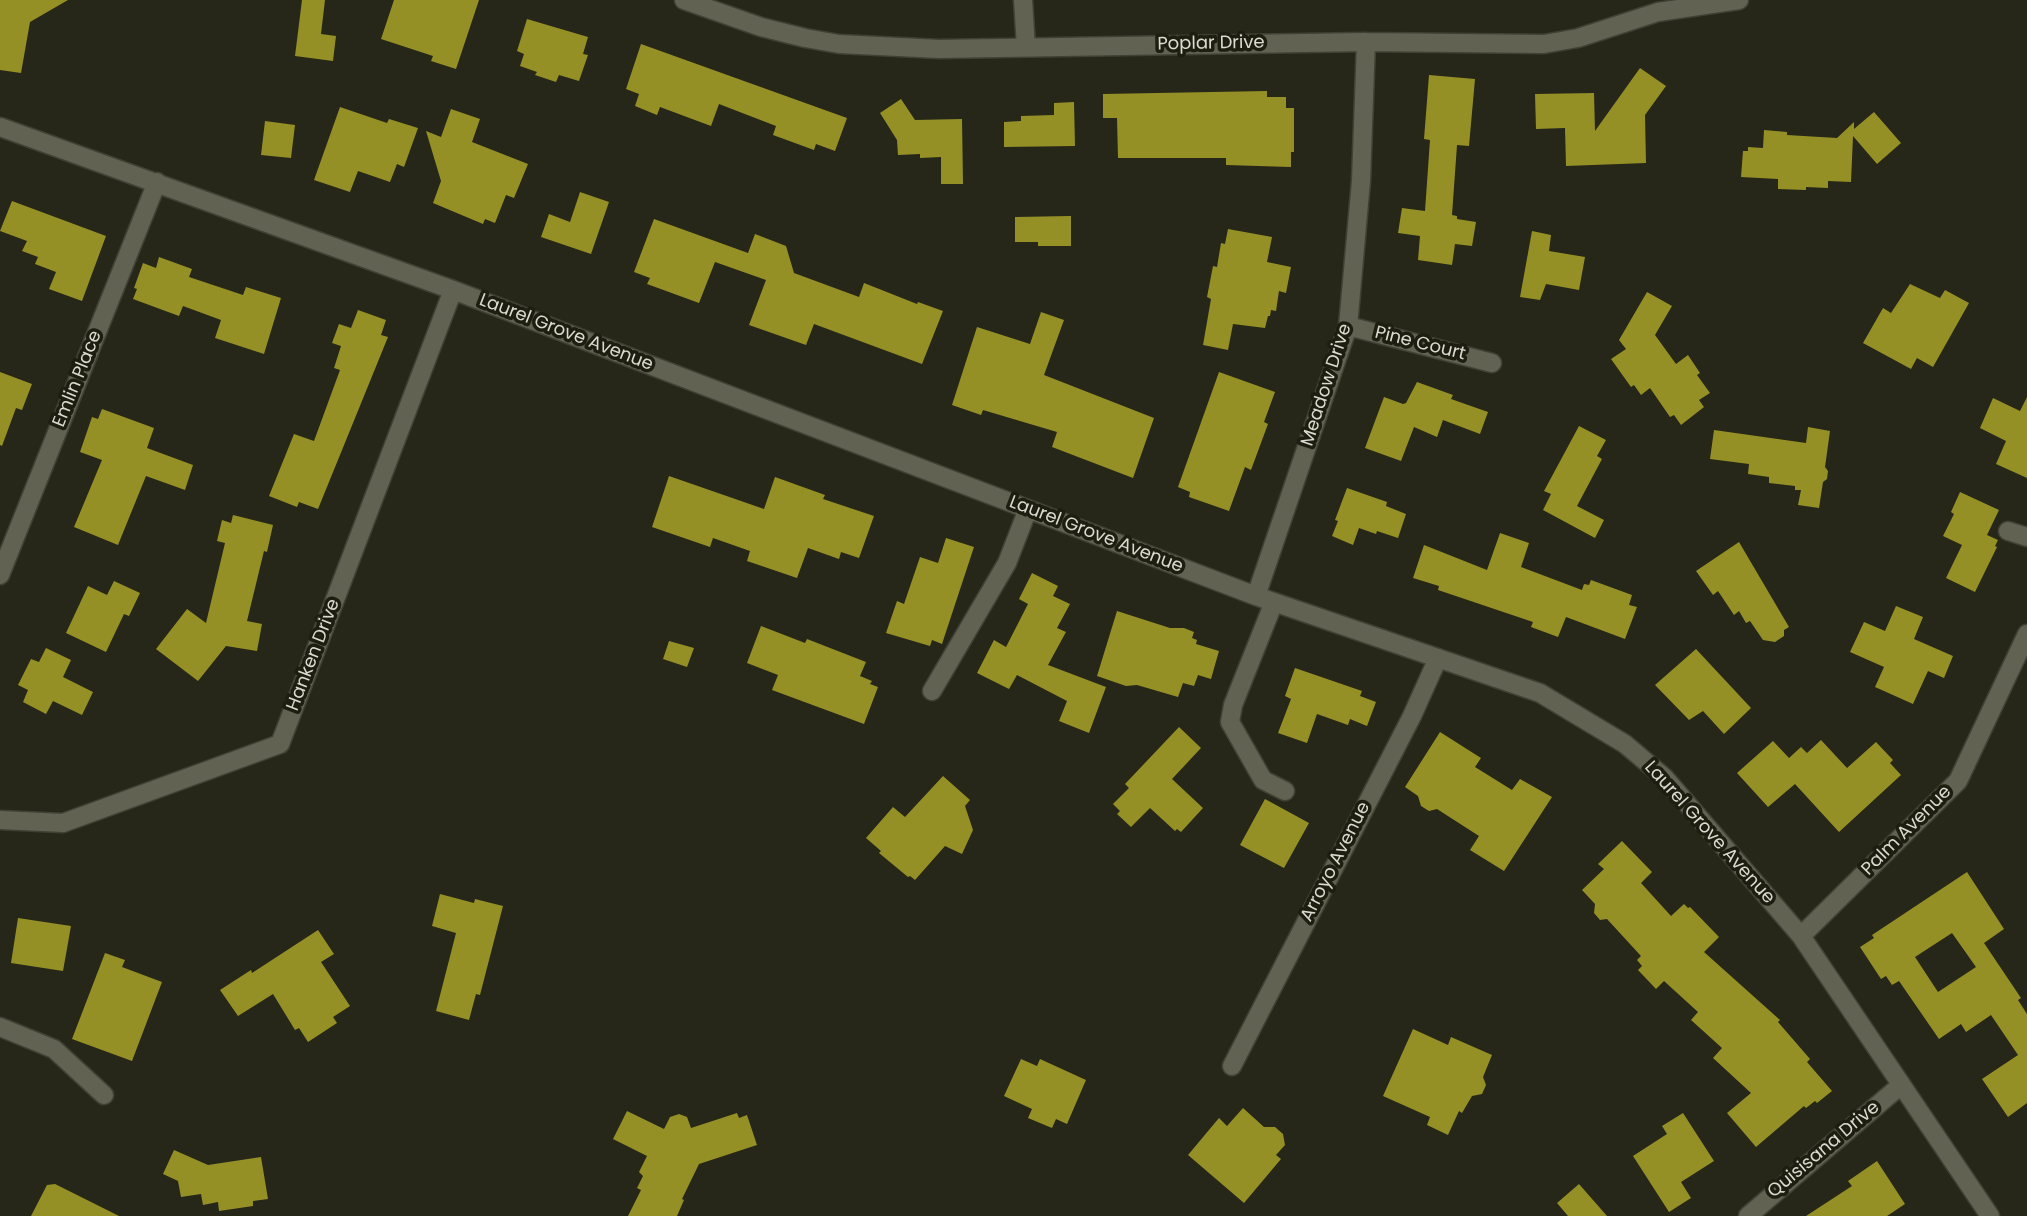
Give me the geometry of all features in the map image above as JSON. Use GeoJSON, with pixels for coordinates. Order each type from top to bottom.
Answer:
{"type":"FeatureCollection","features":[{"type":"Feature","properties":{"kind":"street","name":"Poplar Drive"},"geometry":{"type":"LineString","coordinates":[[684,0],[761,27],[839,44],[939,49],[1366,42],[1544,44],[1578,38],[1658,12],[1739,0]]}},
{"type":"Feature","properties":{"kind":"street"},"geometry":{"type":"LineString","coordinates":[[1023,0],[1026,47]]}},
{"type":"Feature","properties":{"kind":"street","name":"Meadow Drive"},"geometry":{"type":"LineString","coordinates":[[1256,596],[1348,326],[1361,181],[1366,42]]}},
{"type":"Feature","properties":{"kind":"street","name":"Laurel Grove Avenue"},"geometry":{"type":"LineString","coordinates":[[0,127],[453,290],[1256,596],[1540,694],[1625,744],[1665,778],[1801,936],[1990,1216]]}},
{"type":"Feature","properties":{"kind":"street","name":"Emlin Place"},"geometry":{"type":"LineString","coordinates":[[0,575],[156,182]]}},
{"type":"Feature","properties":{"kind":"street","name":"Hanken Drive"},"geometry":{"type":"LineString","coordinates":[[0,820],[63,822],[280,744],[453,290]]}},
{"type":"Feature","properties":{"kind":"street","name":"Pine Court"},"geometry":{"type":"LineString","coordinates":[[1348,326],[1492,363]]}},
{"type":"Feature","properties":{"kind":"street"},"geometry":{"type":"LineString","coordinates":[[932,691],[1007,563],[1028,509]]}},
{"type":"Feature","properties":{"kind":"street"},"geometry":{"type":"LineString","coordinates":[[2008,530],[2027,537]]}},
{"type":"Feature","properties":{"kind":"street"},"geometry":{"type":"LineString","coordinates":[[1274,602],[1233,705],[1230,722],[1263,780],[1285,791]]}},
{"type":"Feature","properties":{"kind":"street","name":"Palm Avenue"},"geometry":{"type":"LineString","coordinates":[[1801,936],[1958,781],[2027,634]]}},
{"type":"Feature","properties":{"kind":"street","name":"Arroyo Avenue"},"geometry":{"type":"LineString","coordinates":[[1232,1066],[1412,716],[1438,659]]}},
{"type":"Feature","properties":{"kind":"street"},"geometry":{"type":"LineString","coordinates":[[0,1027],[54,1049],[104,1095]]}},
{"type":"Feature","properties":{"kind":"street","name":"Quisisana Drive"},"geometry":{"type":"LineString","coordinates":[[1748,1216],[1901,1085]]}},
{"type":"Feature","properties":{"kind":"building"},"geometry":{"type":"Polygon","coordinates":[[[0,0],[68,0],[30,22],[21,73],[0,70],[0,0]]]}},
{"type":"Feature","properties":{"kind":"building"},"geometry":{"type":"Polygon","coordinates":[[[302,0],[325,0],[321,34],[336,36],[333,61],[295,56],[302,0]]]}},
{"type":"Feature","properties":{"kind":"building"},"geometry":{"type":"Polygon","coordinates":[[[394,0],[479,0],[456,69],[431,61],[433,56],[381,39],[394,0]]]}},
{"type":"Feature","properties":{"kind":"building"},"geometry":{"type":"Polygon","coordinates":[[[527,19],[588,37],[583,54],[588,55],[579,81],[559,75],[556,82],[535,75],[537,72],[520,66],[524,54],[517,51],[527,19]]]}},
{"type":"Feature","properties":{"kind":"building"},"geometry":{"type":"Polygon","coordinates":[[[641,44],[847,118],[835,151],[816,144],[814,150],[773,135],[776,126],[719,104],[711,126],[660,107],[657,115],[635,106],[639,94],[626,89],[641,44]]]}},
{"type":"Feature","properties":{"kind":"building"},"geometry":{"type":"Polygon","coordinates":[[[1640,68],[1666,86],[1645,115],[1646,163],[1566,166],[1565,128],[1536,129],[1535,94],[1594,93],[1595,131],[1640,68]]]}},
{"type":"Feature","properties":{"kind":"building"},"geometry":{"type":"Polygon","coordinates":[[[1429,75],[1475,79],[1469,146],[1457,145],[1452,215],[1457,216],[1457,219],[1476,222],[1472,246],[1455,244],[1452,265],[1418,260],[1420,236],[1398,233],[1402,208],[1425,211],[1430,140],[1424,139],[1429,75]]]}},
{"type":"Feature","properties":{"kind":"building"},"geometry":{"type":"Polygon","coordinates":[[[1267,91],[1267,97],[1286,97],[1286,108],[1294,108],[1294,152],[1291,152],[1291,167],[1226,165],[1226,158],[1118,158],[1117,118],[1103,118],[1103,94],[1267,91]]]}},
{"type":"Feature","properties":{"kind":"building"},"geometry":{"type":"Polygon","coordinates":[[[901,99],[915,120],[962,119],[963,184],[941,184],[941,157],[898,155],[897,140],[880,113],[901,99]]]}},
{"type":"Feature","properties":{"kind":"building"},"geometry":{"type":"Polygon","coordinates":[[[1074,102],[1075,146],[1004,147],[1004,122],[1021,121],[1021,116],[1054,115],[1054,103],[1074,102]]]}},
{"type":"Feature","properties":{"kind":"building"},"geometry":{"type":"Polygon","coordinates":[[[340,107],[387,123],[389,119],[418,128],[404,167],[397,164],[390,182],[358,171],[350,192],[314,180],[340,107]]]}},
{"type":"Feature","properties":{"kind":"building"},"geometry":{"type":"Polygon","coordinates":[[[451,109],[480,119],[472,142],[528,164],[514,198],[506,195],[495,223],[485,219],[483,224],[433,203],[441,181],[426,131],[441,137],[451,109]]]}},
{"type":"Feature","properties":{"kind":"building"},"geometry":{"type":"Polygon","coordinates":[[[1874,112],[1901,143],[1877,164],[1853,136],[1851,182],[1828,181],[1828,188],[1778,189],[1778,179],[1741,177],[1743,151],[1748,151],[1748,147],[1763,148],[1764,130],[1787,132],[1787,135],[1837,138],[1854,122],[1854,129],[1874,112]]]}},
{"type":"Feature","properties":{"kind":"building"},"geometry":{"type":"Polygon","coordinates":[[[265,121],[295,125],[291,158],[261,155],[265,121]]]}},
{"type":"Feature","properties":{"kind":"building"},"geometry":{"type":"Polygon","coordinates":[[[580,192],[609,202],[591,254],[541,237],[549,214],[570,222],[580,192]]]}},
{"type":"Feature","properties":{"kind":"building"},"geometry":{"type":"Polygon","coordinates":[[[12,201],[106,236],[82,301],[49,289],[56,272],[35,264],[38,257],[22,251],[27,241],[0,231],[12,201]]]}},
{"type":"Feature","properties":{"kind":"building"},"geometry":{"type":"Polygon","coordinates":[[[1071,216],[1071,246],[1038,246],[1038,242],[1015,242],[1015,217],[1071,216]]]}},
{"type":"Feature","properties":{"kind":"building"},"geometry":{"type":"Polygon","coordinates":[[[654,219],[748,253],[755,234],[786,246],[794,273],[859,297],[864,283],[943,311],[922,364],[814,324],[806,345],[749,325],[766,280],[715,262],[699,303],[647,284],[650,278],[634,272],[654,219]]]}},
{"type":"Feature","properties":{"kind":"building"},"geometry":{"type":"Polygon","coordinates":[[[1228,229],[1272,237],[1267,262],[1291,267],[1286,293],[1279,291],[1276,311],[1271,310],[1265,328],[1233,324],[1228,350],[1203,345],[1211,299],[1207,297],[1213,266],[1217,267],[1221,243],[1225,244],[1228,229]]]}},
{"type":"Feature","properties":{"kind":"building"},"geometry":{"type":"Polygon","coordinates":[[[1532,231],[1551,235],[1549,251],[1585,257],[1579,290],[1546,284],[1540,300],[1520,297],[1532,231]]]}},
{"type":"Feature","properties":{"kind":"building"},"geometry":{"type":"Polygon","coordinates":[[[159,257],[192,269],[189,277],[243,295],[246,287],[281,298],[264,354],[215,338],[221,320],[183,306],[179,316],[133,299],[143,263],[156,268],[159,257]]]}},
{"type":"Feature","properties":{"kind":"building"},"geometry":{"type":"Polygon","coordinates":[[[1910,284],[1940,298],[1945,290],[1969,303],[1933,367],[1917,358],[1911,369],[1863,343],[1883,308],[1891,313],[1910,284]]]}},
{"type":"Feature","properties":{"kind":"building"},"geometry":{"type":"Polygon","coordinates":[[[1647,292],[1672,306],[1655,335],[1676,364],[1688,355],[1700,373],[1697,375],[1710,393],[1699,400],[1704,407],[1681,425],[1674,415],[1670,417],[1650,388],[1641,395],[1634,385],[1631,387],[1611,359],[1626,349],[1619,340],[1647,292]]]}},
{"type":"Feature","properties":{"kind":"building"},"geometry":{"type":"Polygon","coordinates":[[[358,310],[386,320],[381,335],[388,337],[318,509],[299,502],[297,507],[269,496],[294,434],[314,441],[340,370],[334,368],[341,346],[332,343],[339,324],[351,328],[358,310]]]}},
{"type":"Feature","properties":{"kind":"building"},"geometry":{"type":"Polygon","coordinates":[[[1041,312],[1064,320],[1044,375],[1154,418],[1133,478],[1052,447],[1057,432],[983,410],[981,415],[952,405],[977,327],[1030,344],[1041,312]]]}},
{"type":"Feature","properties":{"kind":"building"},"geometry":{"type":"Polygon","coordinates":[[[0,372],[32,384],[22,410],[16,408],[2,446],[0,445],[0,372]]]}},
{"type":"Feature","properties":{"kind":"building"},"geometry":{"type":"Polygon","coordinates":[[[1219,372],[1275,392],[1264,422],[1268,424],[1251,470],[1245,467],[1229,511],[1189,497],[1190,492],[1178,487],[1219,372]]]}},
{"type":"Feature","properties":{"kind":"building"},"geometry":{"type":"Polygon","coordinates":[[[1417,382],[1453,395],[1451,399],[1488,412],[1480,434],[1443,420],[1437,437],[1414,427],[1401,461],[1365,448],[1384,397],[1406,403],[1417,382]]]}},
{"type":"Feature","properties":{"kind":"building"},"geometry":{"type":"Polygon","coordinates":[[[2027,397],[2027,478],[1996,464],[2006,441],[1980,428],[1993,398],[2020,411],[2027,397]]]}},
{"type":"Feature","properties":{"kind":"building"},"geometry":{"type":"Polygon","coordinates":[[[102,409],[154,428],[147,448],[193,465],[185,490],[146,476],[118,545],[74,527],[102,460],[80,452],[92,417],[98,419],[102,409]]]}},
{"type":"Feature","properties":{"kind":"building"},"geometry":{"type":"Polygon","coordinates":[[[1579,426],[1606,440],[1597,456],[1602,459],[1577,506],[1604,520],[1595,538],[1543,510],[1551,494],[1544,491],[1579,426]]]}},
{"type":"Feature","properties":{"kind":"building"},"geometry":{"type":"Polygon","coordinates":[[[1808,427],[1830,431],[1825,467],[1828,471],[1827,479],[1823,482],[1819,508],[1798,505],[1801,490],[1795,490],[1795,486],[1769,483],[1769,477],[1748,474],[1749,464],[1710,459],[1714,430],[1806,443],[1808,427]]]}},
{"type":"Feature","properties":{"kind":"building"},"geometry":{"type":"Polygon","coordinates":[[[669,476],[764,509],[775,477],[825,495],[823,499],[874,516],[859,558],[841,552],[839,559],[808,548],[797,578],[747,561],[750,551],[713,538],[710,547],[652,527],[669,476]]]}},
{"type":"Feature","properties":{"kind":"building"},"geometry":{"type":"Polygon","coordinates":[[[1347,488],[1387,502],[1386,506],[1406,514],[1398,538],[1359,528],[1353,545],[1332,536],[1347,488]]]}},
{"type":"Feature","properties":{"kind":"building"},"geometry":{"type":"Polygon","coordinates":[[[1960,492],[1999,510],[1987,535],[1998,540],[1995,546],[1997,547],[1975,592],[1946,578],[1962,545],[1943,536],[1954,514],[1951,512],[1960,492]]]}},
{"type":"Feature","properties":{"kind":"building"},"geometry":{"type":"Polygon","coordinates":[[[233,515],[273,525],[247,621],[262,624],[257,651],[226,646],[198,681],[156,649],[187,609],[206,623],[225,543],[217,541],[222,520],[231,523],[233,515]]]}},
{"type":"Feature","properties":{"kind":"building"},"geometry":{"type":"Polygon","coordinates":[[[1500,533],[1529,543],[1521,567],[1582,590],[1584,584],[1589,585],[1591,580],[1632,595],[1629,605],[1637,607],[1625,639],[1566,617],[1558,637],[1531,627],[1533,622],[1438,590],[1439,586],[1413,578],[1424,545],[1487,570],[1500,533]]]}},
{"type":"Feature","properties":{"kind":"building"},"geometry":{"type":"Polygon","coordinates":[[[946,538],[974,547],[942,644],[932,640],[930,646],[886,633],[897,601],[904,604],[920,557],[938,563],[946,538]]]}},
{"type":"Feature","properties":{"kind":"building"},"geometry":{"type":"Polygon","coordinates":[[[1739,542],[1789,627],[1784,630],[1784,636],[1775,642],[1763,640],[1750,621],[1746,623],[1739,611],[1734,615],[1718,591],[1713,595],[1696,571],[1739,542]]]}},
{"type":"Feature","properties":{"kind":"building"},"geometry":{"type":"Polygon","coordinates":[[[1032,573],[1058,586],[1053,596],[1070,604],[1057,628],[1066,632],[1048,665],[1106,687],[1089,733],[1059,721],[1067,701],[1017,675],[1009,689],[977,673],[994,640],[1006,647],[1028,604],[1019,599],[1032,573]]]}},
{"type":"Feature","properties":{"kind":"building"},"geometry":{"type":"Polygon","coordinates":[[[114,581],[140,593],[129,616],[124,614],[106,652],[66,633],[88,586],[107,595],[114,581]]]}},
{"type":"Feature","properties":{"kind":"building"},"geometry":{"type":"Polygon","coordinates":[[[1896,606],[1923,617],[1914,639],[1953,656],[1944,678],[1928,671],[1913,704],[1875,687],[1884,667],[1850,652],[1864,622],[1885,631],[1896,606]]]}},
{"type":"Feature","properties":{"kind":"building"},"geometry":{"type":"Polygon","coordinates":[[[1117,611],[1170,628],[1184,628],[1194,632],[1192,638],[1197,640],[1196,644],[1219,651],[1211,679],[1198,675],[1194,686],[1183,683],[1178,697],[1137,685],[1126,686],[1097,676],[1117,611]]]}},
{"type":"Feature","properties":{"kind":"building"},"geometry":{"type":"Polygon","coordinates":[[[761,626],[805,643],[807,639],[866,662],[860,676],[878,687],[864,724],[772,690],[778,675],[747,663],[761,626]]]}},
{"type":"Feature","properties":{"kind":"building"},"geometry":{"type":"Polygon","coordinates":[[[669,641],[694,648],[687,667],[663,659],[669,641]]]}},
{"type":"Feature","properties":{"kind":"building"},"geometry":{"type":"Polygon","coordinates":[[[46,648],[71,660],[63,677],[93,692],[82,715],[53,701],[46,714],[23,702],[28,690],[18,685],[31,659],[39,662],[46,648]]]}},
{"type":"Feature","properties":{"kind":"building"},"geometry":{"type":"Polygon","coordinates":[[[1696,649],[1751,708],[1724,734],[1703,711],[1689,720],[1655,685],[1696,649]]]}},
{"type":"Feature","properties":{"kind":"building"},"geometry":{"type":"Polygon","coordinates":[[[1295,668],[1362,691],[1360,696],[1376,702],[1367,726],[1350,719],[1348,725],[1317,714],[1307,743],[1278,733],[1291,699],[1285,696],[1295,668]]]}},
{"type":"Feature","properties":{"kind":"building"},"geometry":{"type":"Polygon","coordinates":[[[1179,727],[1201,748],[1172,779],[1203,808],[1181,832],[1177,829],[1175,831],[1150,808],[1131,827],[1117,814],[1120,811],[1113,804],[1129,788],[1125,784],[1179,727]]]}},
{"type":"Feature","properties":{"kind":"building"},"geometry":{"type":"Polygon","coordinates":[[[1440,732],[1481,758],[1475,767],[1512,790],[1520,779],[1552,797],[1504,871],[1470,850],[1479,836],[1437,809],[1429,811],[1421,806],[1418,796],[1405,787],[1440,732]]]}},
{"type":"Feature","properties":{"kind":"building"},"geometry":{"type":"Polygon","coordinates":[[[1821,740],[1847,768],[1876,742],[1893,760],[1890,763],[1901,775],[1839,832],[1795,784],[1768,807],[1737,773],[1773,741],[1789,758],[1801,747],[1807,753],[1821,740]]]}},
{"type":"Feature","properties":{"kind":"building"},"geometry":{"type":"Polygon","coordinates":[[[943,776],[970,800],[965,806],[973,830],[962,854],[945,846],[915,880],[879,853],[881,851],[866,838],[893,807],[905,817],[943,776]]]}},
{"type":"Feature","properties":{"kind":"building"},"geometry":{"type":"Polygon","coordinates":[[[1265,799],[1309,823],[1284,868],[1240,845],[1265,799]]]}},
{"type":"Feature","properties":{"kind":"building"},"geometry":{"type":"Polygon","coordinates":[[[1622,841],[1652,872],[1641,883],[1671,916],[1684,904],[1719,937],[1704,952],[1780,1020],[1778,1022],[1810,1059],[1807,1062],[1832,1091],[1817,1103],[1815,1101],[1806,1108],[1804,1106],[1756,1147],[1727,1113],[1751,1093],[1713,1058],[1722,1048],[1691,1020],[1698,1012],[1664,981],[1656,989],[1638,970],[1642,966],[1637,960],[1641,956],[1607,919],[1600,920],[1594,913],[1595,904],[1582,890],[1604,869],[1598,864],[1622,841]]]}},
{"type":"Feature","properties":{"kind":"building"},"geometry":{"type":"Polygon","coordinates":[[[1967,872],[2004,929],[1984,943],[2021,998],[2018,1000],[2027,1014],[2027,1103],[2008,1117],[1982,1079],[2018,1055],[1991,1015],[1966,1032],[1961,1024],[1939,1039],[1899,981],[1892,985],[1886,976],[1881,979],[1860,947],[1874,938],[1872,935],[1967,872]],[[1952,933],[1915,957],[1938,992],[1976,967],[1952,933]]]}},
{"type":"Feature","properties":{"kind":"building"},"geometry":{"type":"Polygon","coordinates":[[[440,894],[474,903],[475,899],[503,906],[480,995],[476,994],[469,1020],[436,1011],[456,933],[432,926],[440,894]]]}},
{"type":"Feature","properties":{"kind":"building"},"geometry":{"type":"Polygon","coordinates":[[[18,918],[71,926],[63,971],[11,963],[18,918]]]}},
{"type":"Feature","properties":{"kind":"building"},"geometry":{"type":"Polygon","coordinates":[[[318,930],[334,954],[321,962],[350,1006],[333,1017],[337,1023],[308,1042],[299,1028],[295,1030],[273,994],[238,1016],[220,990],[251,970],[252,973],[318,930]]]}},
{"type":"Feature","properties":{"kind":"building"},"geometry":{"type":"Polygon","coordinates":[[[105,953],[125,960],[122,967],[162,982],[132,1061],[72,1039],[105,953]]]}},
{"type":"Feature","properties":{"kind":"building"},"geometry":{"type":"Polygon","coordinates":[[[1413,1029],[1448,1045],[1451,1037],[1492,1055],[1483,1077],[1486,1085],[1482,1094],[1472,1096],[1462,1113],[1459,1111],[1448,1135],[1427,1125],[1430,1117],[1383,1096],[1413,1029]]]}},
{"type":"Feature","properties":{"kind":"building"},"geometry":{"type":"Polygon","coordinates":[[[1021,1059],[1037,1066],[1040,1059],[1086,1080],[1067,1124],[1056,1119],[1052,1128],[1028,1118],[1032,1109],[1004,1096],[1021,1059]]]}},
{"type":"Feature","properties":{"kind":"building"},"geometry":{"type":"Polygon","coordinates":[[[1243,1108],[1264,1127],[1275,1127],[1283,1134],[1285,1145],[1276,1155],[1281,1159],[1244,1203],[1188,1155],[1219,1118],[1227,1126],[1243,1108]]]}},
{"type":"Feature","properties":{"kind":"building"},"geometry":{"type":"Polygon","coordinates":[[[627,1111],[664,1129],[670,1117],[679,1114],[687,1117],[691,1128],[737,1113],[739,1118],[747,1115],[757,1145],[699,1164],[677,1216],[628,1216],[641,1190],[637,1188],[643,1176],[639,1172],[647,1156],[613,1139],[627,1111]]]}},
{"type":"Feature","properties":{"kind":"building"},"geometry":{"type":"Polygon","coordinates":[[[1683,1113],[1714,1161],[1681,1182],[1691,1198],[1669,1212],[1633,1156],[1667,1134],[1662,1126],[1683,1113]]]}},
{"type":"Feature","properties":{"kind":"building"},"geometry":{"type":"Polygon","coordinates":[[[174,1150],[208,1165],[261,1157],[268,1199],[253,1201],[253,1206],[219,1211],[218,1202],[203,1205],[201,1194],[181,1197],[178,1181],[163,1174],[174,1150]]]}},
{"type":"Feature","properties":{"kind":"building"},"geometry":{"type":"Polygon","coordinates":[[[1877,1161],[1905,1204],[1887,1216],[1806,1216],[1852,1186],[1848,1181],[1877,1161]]]}},
{"type":"Feature","properties":{"kind":"building"},"geometry":{"type":"Polygon","coordinates":[[[55,1184],[119,1216],[31,1216],[47,1185],[55,1184]]]}},
{"type":"Feature","properties":{"kind":"building"},"geometry":{"type":"Polygon","coordinates":[[[1579,1184],[1607,1216],[1568,1216],[1557,1203],[1579,1184]]]}}]}
